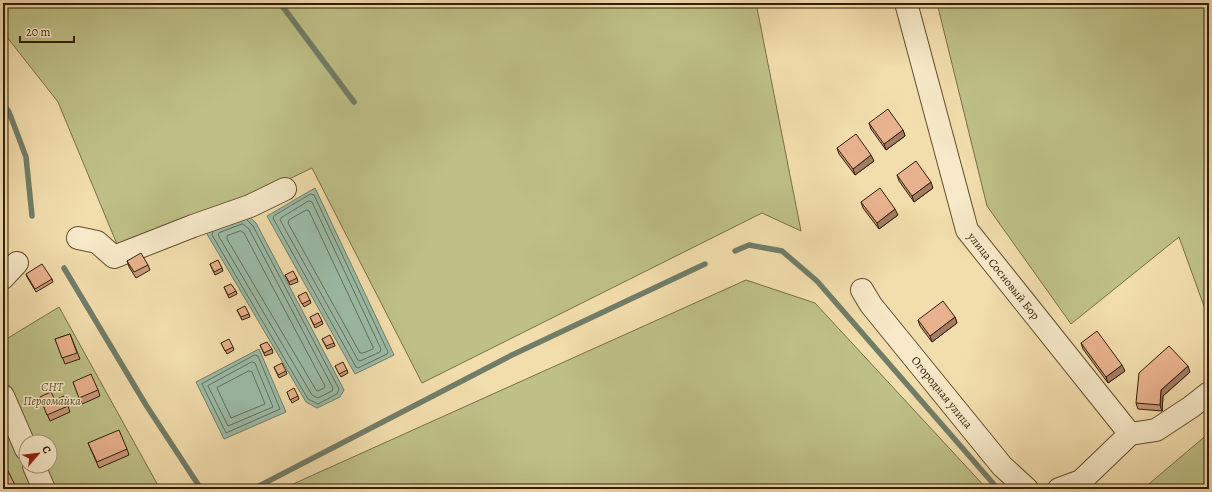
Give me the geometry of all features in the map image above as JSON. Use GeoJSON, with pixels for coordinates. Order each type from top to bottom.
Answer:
{"type":"FeatureCollection","features":[{"type":"Feature","properties":{"kind":"street","name":"улица Сосновый Бор"},"geometry":{"type":"LineString","coordinates":[[906,3],[967,230],[1130,434]]}},
{"type":"Feature","properties":{"kind":"street"},"geometry":{"type":"LineString","coordinates":[[78,238],[98,242],[114,258],[193,226],[250,206],[285,189]]}},
{"type":"Feature","properties":{"kind":"street","name":"Огородная улица"},"geometry":{"type":"LineString","coordinates":[[862,290],[871,305],[1002,466],[1027,489]]}},
{"type":"Feature","properties":{"kind":"street"},"geometry":{"type":"LineString","coordinates":[[1060,489],[1081,481],[1130,434],[1156,430],[1209,393]]}},
{"type":"Feature","properties":{"kind":"street"},"geometry":{"type":"LineString","coordinates":[[3,396],[19,434]]}},
{"type":"Feature","properties":{"kind":"street"},"geometry":{"type":"LineString","coordinates":[[37,474],[44,489]]}},
{"type":"Feature","properties":{"kind":"green space"},"geometry":{"type":"Polygon","coordinates":[[[3,3],[756,3],[801,231],[762,213],[422,383],[312,168],[237,204],[119,249],[58,102],[3,32],[3,3]]]}},
{"type":"Feature","properties":{"kind":"green space"},"geometry":{"type":"Polygon","coordinates":[[[937,3],[1209,3],[1209,320],[1179,237],[1071,324],[987,206],[937,3]]]}},
{"type":"Feature","properties":{"kind":"green space"},"geometry":{"type":"Polygon","coordinates":[[[746,280],[815,303],[987,489],[282,489],[746,280]]]}},
{"type":"Feature","properties":{"kind":"green space","name":"СНТ Первомайка"},"geometry":{"type":"Polygon","coordinates":[[[59,307],[160,489],[3,489],[3,341],[59,307]]]}},
{"type":"Feature","properties":{"kind":"green space"},"geometry":{"type":"Polygon","coordinates":[[[1209,433],[1209,489],[1143,489],[1209,433]]]}},
{"type":"Feature","properties":{"kind":"water"},"geometry":{"type":"Polygon","coordinates":[[[315,188],[394,355],[355,374],[267,216],[315,188]]]}},
{"type":"Feature","properties":{"kind":"water"},"geometry":{"type":"Polygon","coordinates":[[[245,213],[256,223],[344,390],[340,397],[317,408],[306,402],[207,234],[212,226],[245,213]]]}},
{"type":"Feature","properties":{"kind":"water"},"geometry":{"type":"Polygon","coordinates":[[[259,349],[286,412],[224,439],[196,382],[259,349]]]}},
{"type":"Feature","properties":{"kind":"building"},"geometry":{"type":"Polygon","coordinates":[[[888,109],[903,130],[884,144],[869,123],[888,109]]]}},
{"type":"Feature","properties":{"kind":"building"},"geometry":{"type":"Polygon","coordinates":[[[856,134],[871,155],[853,169],[837,148],[856,134]]]}},
{"type":"Feature","properties":{"kind":"building"},"geometry":{"type":"Polygon","coordinates":[[[916,161],[931,182],[912,196],[897,175],[916,161]]]}},
{"type":"Feature","properties":{"kind":"building"},"geometry":{"type":"Polygon","coordinates":[[[880,188],[895,209],[877,223],[861,202],[880,188]]]}},
{"type":"Feature","properties":{"kind":"building"},"geometry":{"type":"Polygon","coordinates":[[[141,253],[148,265],[134,272],[127,261],[141,253]]]}},
{"type":"Feature","properties":{"kind":"building"},"geometry":{"type":"Polygon","coordinates":[[[218,260],[222,268],[214,272],[210,264],[218,260]]]}},
{"type":"Feature","properties":{"kind":"building"},"geometry":{"type":"Polygon","coordinates":[[[42,264],[52,279],[35,289],[26,274],[42,264]]]}},
{"type":"Feature","properties":{"kind":"building"},"geometry":{"type":"Polygon","coordinates":[[[293,271],[297,278],[289,282],[285,275],[293,271]]]}},
{"type":"Feature","properties":{"kind":"building"},"geometry":{"type":"Polygon","coordinates":[[[231,284],[236,291],[228,295],[224,287],[231,284]]]}},
{"type":"Feature","properties":{"kind":"building"},"geometry":{"type":"Polygon","coordinates":[[[306,292],[310,300],[302,304],[298,296],[306,292]]]}},
{"type":"Feature","properties":{"kind":"building"},"geometry":{"type":"Polygon","coordinates":[[[943,301],[955,317],[930,336],[918,320],[943,301]]]}},
{"type":"Feature","properties":{"kind":"building"},"geometry":{"type":"Polygon","coordinates":[[[245,306],[249,314],[241,317],[237,310],[245,306]]]}},
{"type":"Feature","properties":{"kind":"building"},"geometry":{"type":"Polygon","coordinates":[[[318,313],[322,321],[314,325],[310,317],[318,313]]]}},
{"type":"Feature","properties":{"kind":"building"},"geometry":{"type":"Polygon","coordinates":[[[1097,331],[1122,365],[1106,377],[1081,343],[1097,331]]]}},
{"type":"Feature","properties":{"kind":"building"},"geometry":{"type":"Polygon","coordinates":[[[70,334],[77,353],[62,358],[55,339],[70,334]]]}},
{"type":"Feature","properties":{"kind":"building"},"geometry":{"type":"Polygon","coordinates":[[[330,335],[334,343],[326,346],[322,339],[330,335]]]}},
{"type":"Feature","properties":{"kind":"building"},"geometry":{"type":"Polygon","coordinates":[[[229,339],[233,347],[225,351],[221,343],[229,339]]]}},
{"type":"Feature","properties":{"kind":"building"},"geometry":{"type":"Polygon","coordinates":[[[267,342],[272,349],[264,353],[260,345],[267,342]]]}},
{"type":"Feature","properties":{"kind":"building"},"geometry":{"type":"Polygon","coordinates":[[[1169,346],[1188,366],[1161,390],[1160,405],[1136,403],[1139,373],[1169,346]]]}},
{"type":"Feature","properties":{"kind":"building"},"geometry":{"type":"Polygon","coordinates":[[[343,362],[347,370],[339,374],[335,366],[343,362]]]}},
{"type":"Feature","properties":{"kind":"building"},"geometry":{"type":"Polygon","coordinates":[[[282,363],[286,371],[278,375],[274,367],[282,363]]]}},
{"type":"Feature","properties":{"kind":"building"},"geometry":{"type":"Polygon","coordinates":[[[91,374],[98,390],[79,398],[73,382],[91,374]]]}},
{"type":"Feature","properties":{"kind":"building"},"geometry":{"type":"Polygon","coordinates":[[[294,388],[298,396],[290,400],[287,392],[294,388]]]}},
{"type":"Feature","properties":{"kind":"building"},"geometry":{"type":"Polygon","coordinates":[[[51,392],[55,400],[64,396],[68,406],[47,415],[40,397],[51,392]]]}},
{"type":"Feature","properties":{"kind":"building"},"geometry":{"type":"Polygon","coordinates":[[[119,430],[127,449],[97,462],[88,443],[119,430]]]}},
{"type":"Feature","properties":{"kind":"building"},"geometry":{"type":"Polygon","coordinates":[[[7,469],[16,487],[13,489],[3,489],[3,471],[7,469]]]}},
{"type":"Feature","properties":{"kind":"waterway"},"geometry":{"type":"LineString","coordinates":[[280,3],[354,102]]}},
{"type":"Feature","properties":{"kind":"waterway"},"geometry":{"type":"LineString","coordinates":[[3,104],[9,112],[26,157],[32,216]]}},
{"type":"Feature","properties":{"kind":"waterway"},"geometry":{"type":"LineString","coordinates":[[735,251],[749,245],[782,251],[817,281],[998,489]]}},
{"type":"Feature","properties":{"kind":"waterway"},"geometry":{"type":"LineString","coordinates":[[253,489],[512,355],[705,264]]}},
{"type":"Feature","properties":{"kind":"waterway"},"geometry":{"type":"LineString","coordinates":[[64,268],[146,405],[201,489]]}}]}
